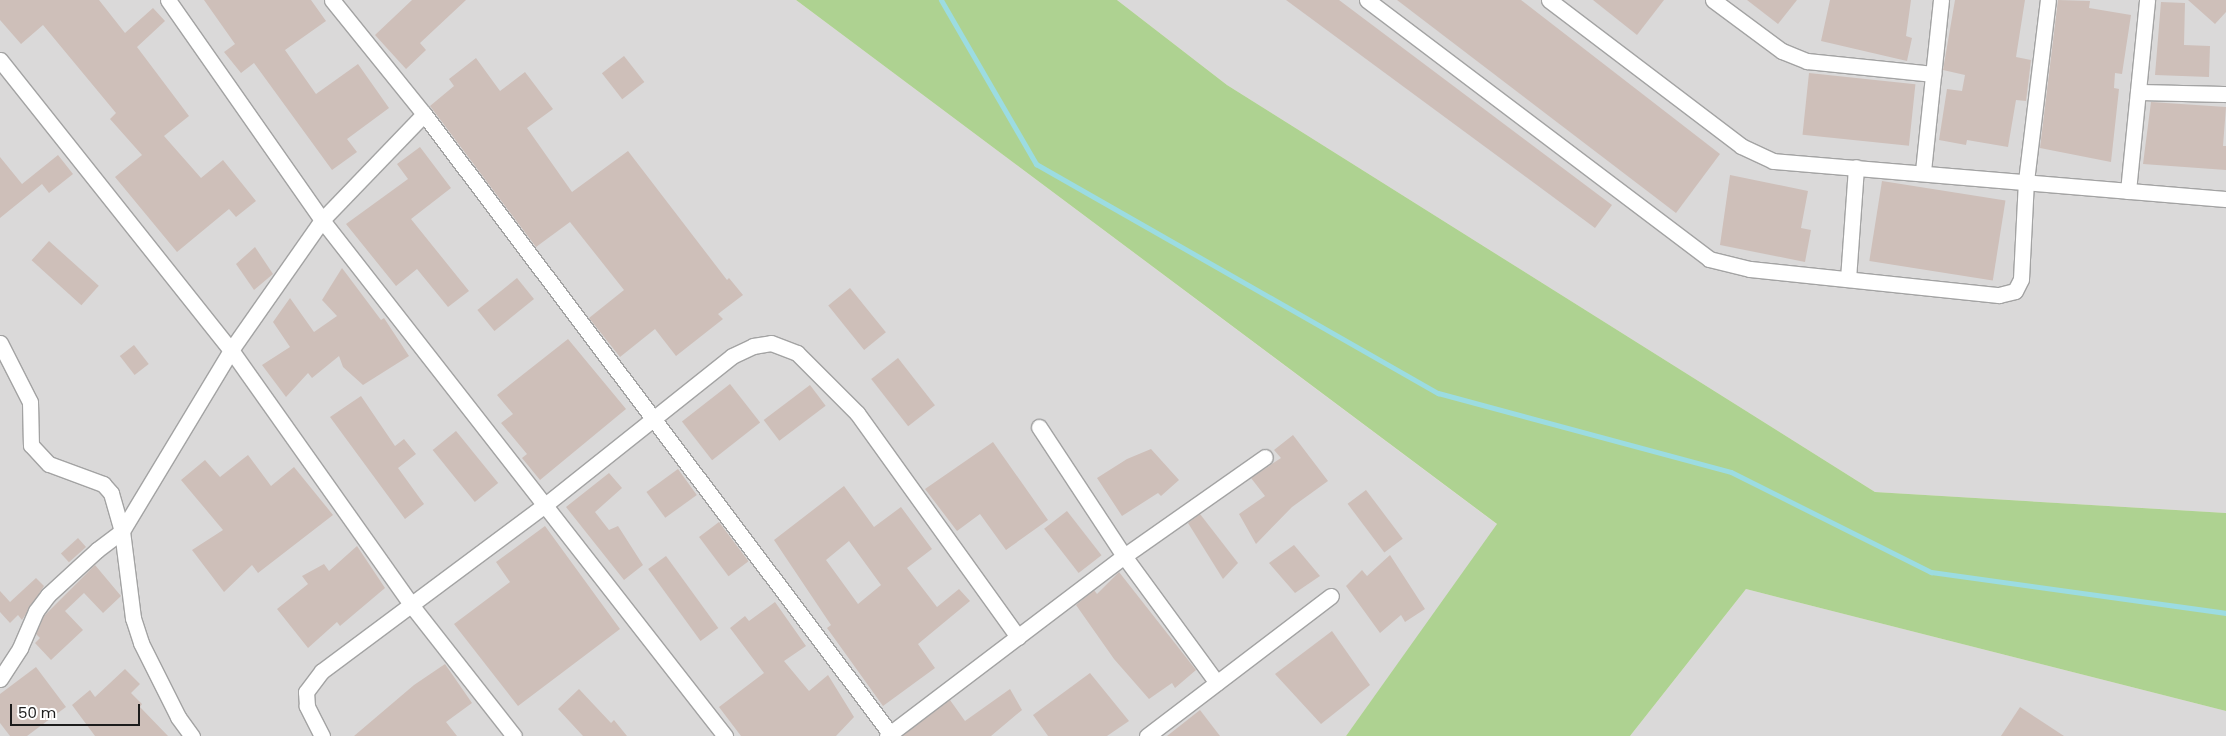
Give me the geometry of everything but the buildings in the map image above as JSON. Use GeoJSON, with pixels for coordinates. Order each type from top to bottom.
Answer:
{"type":"FeatureCollection","features":[{"type":"Feature","properties":{"kind":"street"},"geometry":{"type":"LineString","coordinates":[[168,0],[322,220],[725,736]]}},
{"type":"Feature","properties":{"kind":"street"},"geometry":{"type":"LineString","coordinates":[[332,0],[424,114],[889,735],[1124,556],[1265,457]]}},
{"type":"Feature","properties":{"kind":"street"},"geometry":{"type":"LineString","coordinates":[[1367,0],[1678,239],[1709,259],[1750,269],[2000,295],[2015,291],[2022,279],[2026,181],[2048,0]]}},
{"type":"Feature","properties":{"kind":"street"},"geometry":{"type":"LineString","coordinates":[[1549,0],[1741,146],[1773,161],[1923,171],[2226,199]]}},
{"type":"Feature","properties":{"kind":"street"},"geometry":{"type":"LineString","coordinates":[[1713,0],[1782,51],[1807,61],[1933,74]]}},
{"type":"Feature","properties":{"kind":"street"},"geometry":{"type":"LineString","coordinates":[[1923,171],[1941,0]]}},
{"type":"Feature","properties":{"kind":"street"},"geometry":{"type":"LineString","coordinates":[[2128,191],[2147,0]]}},
{"type":"Feature","properties":{"kind":"street"},"geometry":{"type":"LineString","coordinates":[[0,60],[230,350],[412,606],[514,736]]}},
{"type":"Feature","properties":{"kind":"street"},"geometry":{"type":"LineString","coordinates":[[2138,92],[2226,94]]}},
{"type":"Feature","properties":{"kind":"street"},"geometry":{"type":"LineString","coordinates":[[0,679],[20,648],[36,611],[48,595],[97,550],[122,532],[230,350],[322,220],[424,114]]}},
{"type":"Feature","properties":{"kind":"street"},"geometry":{"type":"LineString","coordinates":[[1848,279],[1856,167]]}},
{"type":"Feature","properties":{"kind":"street"},"geometry":{"type":"LineString","coordinates":[[0,343],[30,402],[31,445],[49,464],[103,484],[111,493],[122,532],[132,618],[141,643],[178,717],[192,736]]}},
{"type":"Feature","properties":{"kind":"street"},"geometry":{"type":"LineString","coordinates":[[322,736],[307,706],[306,692],[312,680],[545,505],[652,417],[732,356],[753,346],[771,343],[796,353],[862,420],[1018,637]]}},
{"type":"Feature","properties":{"kind":"street"},"geometry":{"type":"LineString","coordinates":[[1038,427],[1124,556],[1217,683]]}},
{"type":"Feature","properties":{"kind":"street"},"geometry":{"type":"LineString","coordinates":[[1147,736],[1331,596]]}},
{"type":"Feature","properties":{"kind":"shaded area"},"geometry":{"type":"Polygon","coordinates":[[[0,0],[796,0],[1498,525],[1346,736],[0,736],[0,0]]]}},
{"type":"Feature","properties":{"kind":"shaded area"},"geometry":{"type":"Polygon","coordinates":[[[1117,0],[2226,0],[2226,513],[1875,492],[1227,85],[1117,0]]]}},
{"type":"Feature","properties":{"kind":"shaded area"},"geometry":{"type":"Polygon","coordinates":[[[1746,589],[2226,711],[2226,736],[1630,736],[1746,589]]]}},
{"type":"Feature","properties":{"kind":"green space"},"geometry":{"type":"Polygon","coordinates":[[[796,0],[1117,0],[1227,85],[1875,492],[2226,513],[2226,711],[1746,589],[1630,736],[1346,736],[1497,524],[796,0]]]}},
{"type":"Feature","properties":{"kind":"waterway"},"geometry":{"type":"LineString","coordinates":[[941,0],[1036,164],[1438,393],[1731,472],[1931,572],[2226,613]]}}]}
